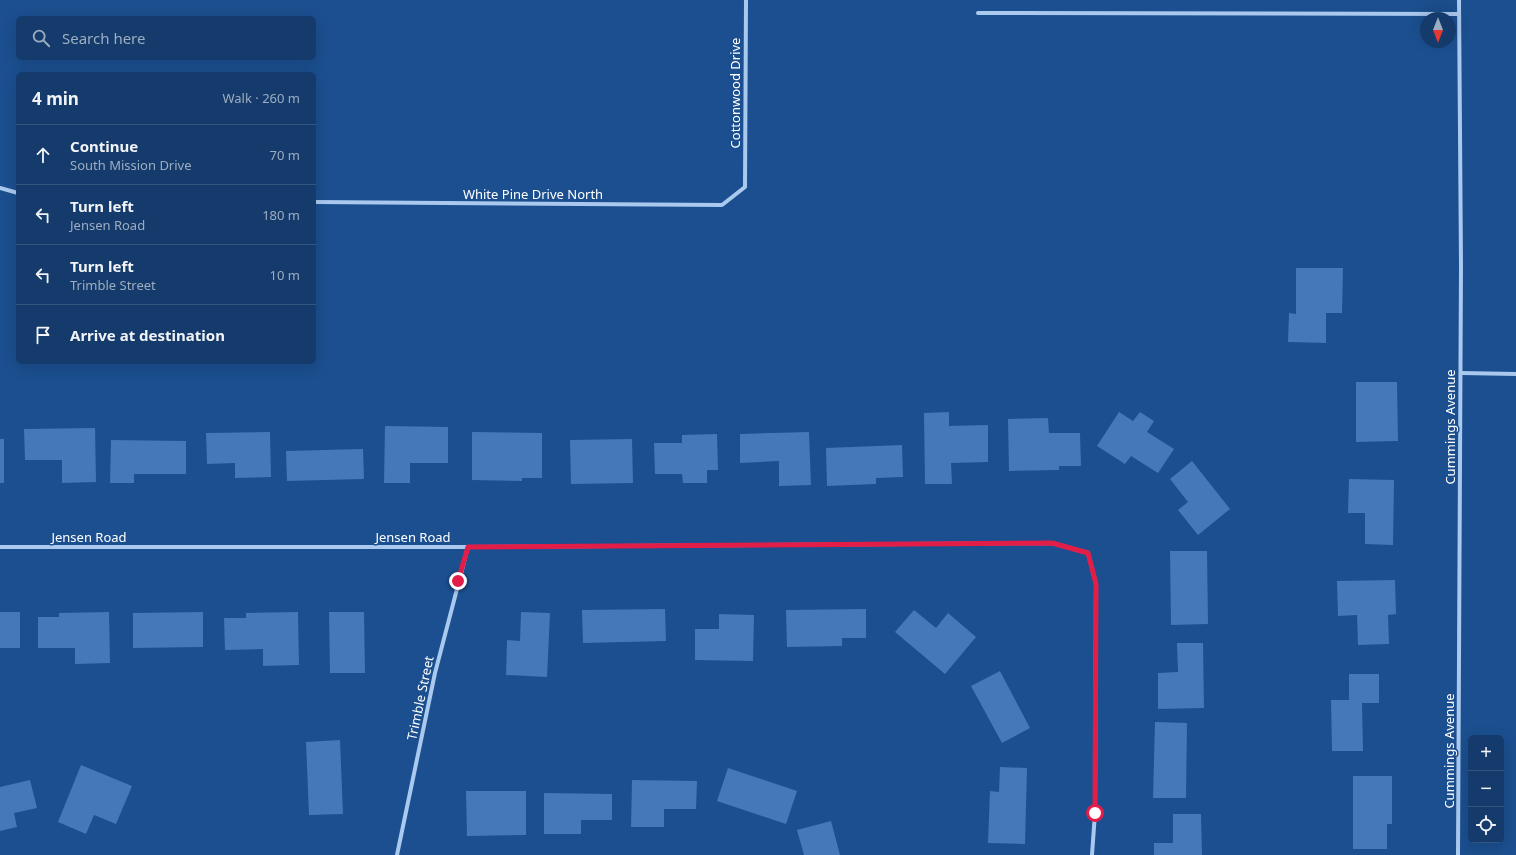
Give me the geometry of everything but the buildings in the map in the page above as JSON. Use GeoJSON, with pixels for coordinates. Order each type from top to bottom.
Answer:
{"type":"FeatureCollection","features":[{"type":"Feature","properties":{"kind":"street","name":"Cottonwood Drive"},"geometry":{"type":"LineString","coordinates":[[745,187],[746,0]]}},
{"type":"Feature","properties":{"kind":"street","name":"Cummings Avenue"},"geometry":{"type":"LineString","coordinates":[[1458,855],[1461,373],[1460,0]]}},
{"type":"Feature","properties":{"kind":"street"},"geometry":{"type":"LineString","coordinates":[[978,13],[1459,14]]}},
{"type":"Feature","properties":{"kind":"street","name":"White Pine Drive North"},"geometry":{"type":"LineString","coordinates":[[316,202],[722,205],[745,187]]}},
{"type":"Feature","properties":{"kind":"street"},"geometry":{"type":"LineString","coordinates":[[0,188],[16,192]]}},
{"type":"Feature","properties":{"kind":"street"},"geometry":{"type":"LineString","coordinates":[[1461,373],[1516,374]]}},
{"type":"Feature","properties":{"kind":"street","name":"Jensen Road"},"geometry":{"type":"LineString","coordinates":[[0,547],[468,547],[1052,543],[1088,553],[1096,584],[1095,813],[1092,855]]}},
{"type":"Feature","properties":{"kind":"street","name":"Trimble Street"},"geometry":{"type":"LineString","coordinates":[[397,855],[434,673],[468,547]]}},
{"type":"Feature","properties":{"kind":"route"},"geometry":{"type":"LineString","coordinates":[[458,581],[468,547],[1052,543],[1088,553],[1096,584],[1097,639],[1095,813]]}}]}
